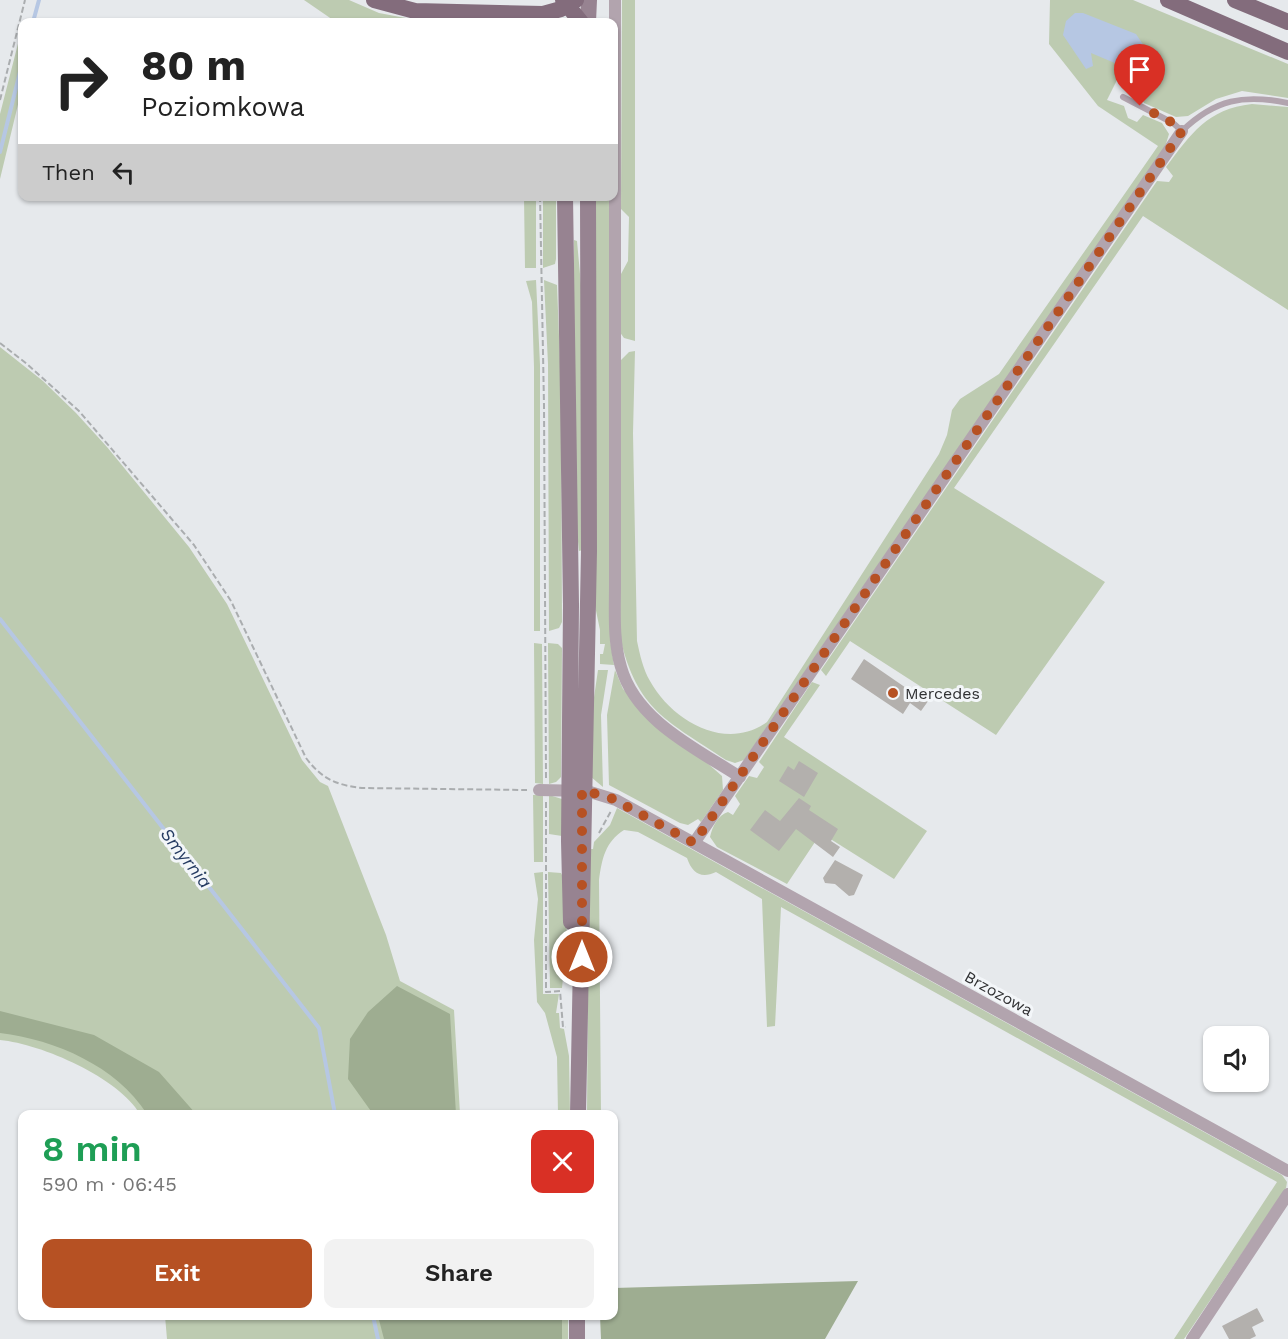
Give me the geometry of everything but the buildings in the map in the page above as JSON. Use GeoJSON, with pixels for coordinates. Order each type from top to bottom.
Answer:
{"type":"FeatureCollection","features":[{"type":"Feature","properties":{"kind":"main road"},"geometry":{"type":"LineString","coordinates":[[374,0],[414,11],[548,18],[569,1]]}},
{"type":"Feature","properties":{"kind":"main road"},"geometry":{"type":"LineString","coordinates":[[588,18],[589,0]]}},
{"type":"Feature","properties":{"kind":"main road"},"geometry":{"type":"LineString","coordinates":[[1168,0],[1288,52]]}},
{"type":"Feature","properties":{"kind":"main road"},"geometry":{"type":"LineString","coordinates":[[1234,0],[1288,22]]}},
{"type":"Feature","properties":{"kind":"main road"},"geometry":{"type":"LineString","coordinates":[[568,18],[569,1]]}},
{"type":"Feature","properties":{"kind":"main road"},"geometry":{"type":"LineString","coordinates":[[569,1],[579,18]]}},
{"type":"Feature","properties":{"kind":"main road"},"geometry":{"type":"LineString","coordinates":[[565,201],[576,790]]}},
{"type":"Feature","properties":{"kind":"main road"},"geometry":{"type":"LineString","coordinates":[[578,1110],[570,1027],[573,1003],[576,790],[589,551],[588,201]]}},
{"type":"Feature","properties":{"kind":"main road"},"geometry":{"type":"LineString","coordinates":[[577,1320],[577,1339]]}},
{"type":"Feature","properties":{"kind":"street"},"geometry":{"type":"LineString","coordinates":[[615,0],[615,18]]}},
{"type":"Feature","properties":{"kind":"street"},"geometry":{"type":"LineString","coordinates":[[694,843],[1182,131]]}},
{"type":"Feature","properties":{"kind":"street"},"geometry":{"type":"LineString","coordinates":[[615,201],[615,596],[618,654],[624,678],[646,710],[666,728],[740,777]]}},
{"type":"Feature","properties":{"kind":"street","name":"Brzozowa"},"geometry":{"type":"LineString","coordinates":[[542,789],[576,790],[616,800],[1288,1171]]}},
{"type":"Feature","properties":{"kind":"street"},"geometry":{"type":"LineString","coordinates":[[1192,1339],[1288,1194]]}},
{"type":"Feature","properties":{"kind":"lane"},"geometry":{"type":"LineString","coordinates":[[1123,98],[1173,123],[1182,131],[1210,109],[1230,100],[1251,98],[1288,103]]}},
{"type":"Feature","properties":{"kind":"path"},"geometry":{"type":"LineString","coordinates":[[21,18],[26,0]]}},
{"type":"Feature","properties":{"kind":"path"},"geometry":{"type":"LineString","coordinates":[[0,100],[18,31]]}},
{"type":"Feature","properties":{"kind":"path"},"geometry":{"type":"LineString","coordinates":[[540,201],[544,417],[542,789],[546,992],[560,992],[570,1027]]}},
{"type":"Feature","properties":{"kind":"path"},"geometry":{"type":"LineString","coordinates":[[0,343],[79,411],[194,545],[231,601],[306,758],[324,777],[340,785],[362,788],[542,789]]}},
{"type":"Feature","properties":{"kind":"path"},"geometry":{"type":"LineString","coordinates":[[595,837],[606,824],[616,800]]}},
{"type":"Feature","properties":{"kind":"green space"},"geometry":{"type":"Polygon","coordinates":[[[304,0],[349,0],[379,13],[406,18],[330,18],[304,0]]]}},
{"type":"Feature","properties":{"kind":"green space"},"geometry":{"type":"Polygon","coordinates":[[[622,0],[635,0],[635,341],[624,338],[619,331],[621,274],[628,261],[629,217],[621,209],[622,0]]]}},
{"type":"Feature","properties":{"kind":"green space"},"geometry":{"type":"Polygon","coordinates":[[[1050,0],[1133,0],[1288,64],[1288,98],[1242,91],[1216,99],[1188,116],[1176,117],[1144,103],[1139,93],[1140,83],[1119,76],[1107,100],[1124,106],[1128,118],[1137,122],[1143,115],[1162,123],[1169,134],[1165,147],[744,760],[735,763],[726,760],[687,735],[658,712],[636,682],[620,637],[620,361],[629,352],[635,351],[633,433],[637,641],[644,667],[650,681],[672,708],[701,728],[718,733],[735,734],[751,730],[767,722],[939,454],[947,435],[952,410],[960,399],[999,374],[1158,146],[1098,106],[1049,44],[1050,0]]]}},
{"type":"Feature","properties":{"kind":"green space"},"geometry":{"type":"Polygon","coordinates":[[[18,44],[18,105],[0,179],[0,114],[18,44]]]}},
{"type":"Feature","properties":{"kind":"green space"},"geometry":{"type":"Polygon","coordinates":[[[1252,104],[1288,107],[1288,310],[1143,216],[954,488],[1105,582],[996,735],[850,641],[826,676],[821,670],[1157,181],[1169,182],[1173,176],[1166,167],[1192,134],[1212,117],[1223,111],[1252,104]]]}},
{"type":"Feature","properties":{"kind":"green space"},"geometry":{"type":"Polygon","coordinates":[[[524,201],[536,201],[536,268],[525,268],[524,201]]]}},
{"type":"Feature","properties":{"kind":"green space"},"geometry":{"type":"Polygon","coordinates":[[[543,201],[556,201],[556,259],[555,264],[543,268],[543,201]]]}},
{"type":"Feature","properties":{"kind":"green space"},"geometry":{"type":"Polygon","coordinates":[[[594,201],[612,201],[610,639],[614,665],[600,664],[600,654],[603,654],[605,644],[600,644],[600,630],[594,601],[594,201]]]}},
{"type":"Feature","properties":{"kind":"green space"},"geometry":{"type":"Polygon","coordinates":[[[574,240],[577,241],[583,307],[583,550],[579,551],[574,503],[574,240]]]}},
{"type":"Feature","properties":{"kind":"green space"},"geometry":{"type":"Polygon","coordinates":[[[536,280],[540,365],[540,631],[534,631],[534,367],[532,302],[526,281],[536,280]]]}},
{"type":"Feature","properties":{"kind":"green space"},"geometry":{"type":"Polygon","coordinates":[[[544,280],[557,285],[561,387],[562,622],[559,628],[549,631],[548,364],[544,280]]]}},
{"type":"Feature","properties":{"kind":"green space"},"geometry":{"type":"Polygon","coordinates":[[[0,347],[43,381],[107,447],[189,547],[227,604],[302,760],[320,782],[328,786],[386,935],[400,981],[454,1010],[460,1110],[137,1110],[115,1088],[78,1065],[37,1048],[0,1040],[0,347]]]}},
{"type":"Feature","properties":{"kind":"green space"},"geometry":{"type":"Polygon","coordinates":[[[534,643],[542,644],[543,784],[535,783],[534,643]]]}},
{"type":"Feature","properties":{"kind":"green space"},"geometry":{"type":"Polygon","coordinates":[[[548,643],[558,644],[562,648],[561,777],[549,784],[548,643]]]}},
{"type":"Feature","properties":{"kind":"green space"},"geometry":{"type":"Polygon","coordinates":[[[598,670],[608,670],[601,715],[603,787],[591,777],[591,718],[598,670]]]}},
{"type":"Feature","properties":{"kind":"green space"},"geometry":{"type":"Polygon","coordinates":[[[615,670],[623,689],[722,776],[723,790],[701,822],[698,819],[688,825],[680,823],[609,785],[607,715],[615,670]]]}},
{"type":"Feature","properties":{"kind":"green space"},"geometry":{"type":"Polygon","coordinates":[[[812,682],[820,685],[784,737],[927,831],[894,879],[821,833],[787,884],[717,847],[710,837],[714,825],[721,816],[728,812],[733,815],[740,804],[735,796],[749,776],[757,778],[764,767],[759,762],[812,682]]]}},
{"type":"Feature","properties":{"kind":"green space"},"geometry":{"type":"Polygon","coordinates":[[[533,795],[543,795],[543,862],[534,862],[533,795]]]}},
{"type":"Feature","properties":{"kind":"green space"},"geometry":{"type":"Polygon","coordinates":[[[549,795],[562,799],[562,836],[549,834],[549,795]]]}},
{"type":"Feature","properties":{"kind":"green space"},"geometry":{"type":"Polygon","coordinates":[[[617,808],[1282,1175],[1287,1182],[1286,1188],[1184,1339],[1174,1339],[1277,1182],[781,907],[775,1026],[767,1027],[762,899],[716,872],[702,875],[694,871],[687,858],[638,832],[624,830],[612,840],[603,858],[600,872],[601,1110],[587,1110],[589,849],[593,849],[594,842],[610,825],[617,808]]]}},
{"type":"Feature","properties":{"kind":"green space"},"geometry":{"type":"Polygon","coordinates":[[[543,872],[543,994],[559,994],[556,1013],[559,1013],[560,1028],[564,1029],[569,1056],[570,1110],[558,1110],[557,1057],[545,1013],[537,1002],[534,940],[538,899],[534,873],[543,872]]]}},
{"type":"Feature","properties":{"kind":"green space"},"geometry":{"type":"Polygon","coordinates":[[[548,872],[561,873],[564,879],[567,937],[562,988],[550,988],[548,872]]]}},
{"type":"Feature","properties":{"kind":"green space"},"geometry":{"type":"Polygon","coordinates":[[[397,986],[450,1014],[456,1110],[370,1110],[348,1079],[350,1039],[368,1012],[397,986]]]}},
{"type":"Feature","properties":{"kind":"green space"},"geometry":{"type":"Polygon","coordinates":[[[0,1011],[94,1035],[159,1072],[192,1110],[144,1110],[119,1082],[83,1058],[42,1042],[0,1033],[0,1011]]]}},
{"type":"Feature","properties":{"kind":"green space"},"geometry":{"type":"Polygon","coordinates":[[[858,1281],[825,1339],[601,1339],[600,1320],[618,1320],[618,1288],[858,1281]]]}},
{"type":"Feature","properties":{"kind":"green space"},"geometry":{"type":"Polygon","coordinates":[[[165,1320],[568,1320],[568,1339],[167,1339],[165,1320]]]}},
{"type":"Feature","properties":{"kind":"green space"},"geometry":{"type":"Polygon","coordinates":[[[379,1320],[562,1320],[562,1339],[384,1339],[379,1320]]]}},
{"type":"Feature","properties":{"kind":"water"},"geometry":{"type":"Polygon","coordinates":[[[1075,13],[1083,13],[1136,34],[1144,46],[1139,62],[1129,69],[1091,53],[1093,66],[1086,69],[1063,35],[1066,21],[1075,13]]]}},
{"type":"Feature","properties":{"kind":"waterway","name":"Smyrnia"},"geometry":{"type":"LineString","coordinates":[[34,18],[39,0]]}},
{"type":"Feature","properties":{"kind":"waterway","name":"Smyrnia"},"geometry":{"type":"LineString","coordinates":[[0,152],[18,80]]}},
{"type":"Feature","properties":{"kind":"waterway","name":"Smyrnia"},"geometry":{"type":"LineString","coordinates":[[0,619],[319,1028],[334,1110]]}},
{"type":"Feature","properties":{"kind":"waterway","name":"Smyrnia"},"geometry":{"type":"LineString","coordinates":[[374,1320],[378,1339]]}},
{"type":"Feature","properties":{"kind":"place","name":"Mercedes"},"geometry":{"type":"Point","coordinates":[893,693]}},
{"type":"Feature","properties":{"kind":"route"},"geometry":{"type":"LineString","coordinates":[[582,957],[582,790],[611,798],[694,843],[1050,327],[1182,131],[1173,123],[1140,106]]}}]}
